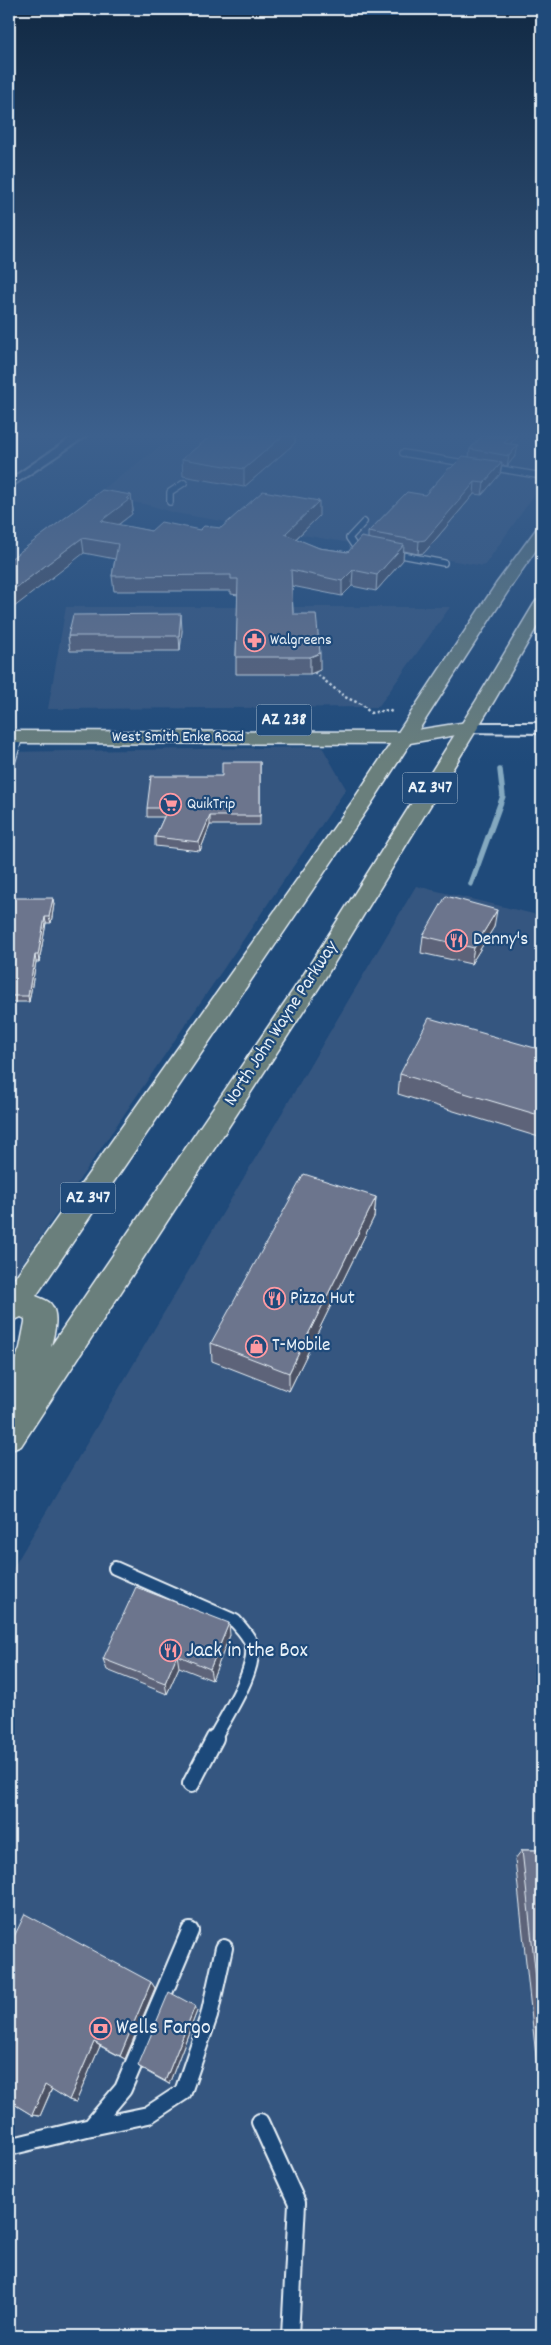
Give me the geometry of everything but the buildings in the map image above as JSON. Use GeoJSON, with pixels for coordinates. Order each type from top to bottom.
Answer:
{"type":"FeatureCollection","features":[{"type":"Feature","properties":{"kind":"main road","name":"AZ 347"},"geometry":{"type":"LineString","coordinates":[[13,1305],[361,804],[531,545]]}},
{"type":"Feature","properties":{"kind":"main road","name":"North John Wayne Parkway"},"geometry":{"type":"LineString","coordinates":[[9,1436],[310,983],[542,604]]}},
{"type":"Feature","properties":{"kind":"main road"},"geometry":{"type":"LineString","coordinates":[[14,737],[40,728],[132,728],[154,720]]}},
{"type":"Feature","properties":{"kind":"main road","name":"West Smith Enke Road"},"geometry":{"type":"LineString","coordinates":[[9,721],[385,720],[409,731]]}},
{"type":"Feature","properties":{"kind":"main road","name":"West Smith Enke Road"},"geometry":{"type":"LineString","coordinates":[[14,737],[409,731],[467,728]]}},
{"type":"Feature","properties":{"kind":"main road"},"geometry":{"type":"LineString","coordinates":[[9,1411],[38,1338],[41,1320],[39,1312],[13,1305]]}},
{"type":"Feature","properties":{"kind":"street","name":"West Smith Enke Road"},"geometry":{"type":"LineString","coordinates":[[467,728],[542,728]]}},
{"type":"Feature","properties":{"kind":"lane"},"geometry":{"type":"LineString","coordinates":[[354,545],[373,550]]}},
{"type":"Feature","properties":{"kind":"lane"},"geometry":{"type":"LineString","coordinates":[[382,552],[444,562]]}},
{"type":"Feature","properties":{"kind":"lane"},"geometry":{"type":"LineString","coordinates":[[9,770],[11,768],[14,737]]}},
{"type":"Feature","properties":{"kind":"lane"},"geometry":{"type":"LineString","coordinates":[[115,1568],[235,1621],[249,1637],[254,1654],[249,1671],[191,1784]]}},
{"type":"Feature","properties":{"kind":"lane"},"geometry":{"type":"LineString","coordinates":[[91,2127],[123,2089],[190,1931]]}},
{"type":"Feature","properties":{"kind":"lane"},"geometry":{"type":"LineString","coordinates":[[9,2147],[148,2115],[184,2092],[209,2016],[224,1948]]}},
{"type":"Feature","properties":{"kind":"lane"},"geometry":{"type":"LineString","coordinates":[[260,2122],[297,2203],[290,2336]]}},
{"type":"Feature","properties":{"kind":"path"},"geometry":{"type":"LineString","coordinates":[[314,672],[345,697],[363,705],[370,713],[388,710],[392,712]]}},
{"type":"Feature","properties":{"kind":"shaded area"},"geometry":{"type":"Polygon","coordinates":[[[364,545],[499,545],[484,566],[364,545]]]}},
{"type":"Feature","properties":{"kind":"shaded area"},"geometry":{"type":"Polygon","coordinates":[[[66,607],[450,607],[378,707],[48,709],[66,607]]]}},
{"type":"Feature","properties":{"kind":"shaded area"},"geometry":{"type":"Polygon","coordinates":[[[322,747],[346,789],[9,1283],[9,752],[322,747]]]}},
{"type":"Feature","properties":{"kind":"shaded area"},"geometry":{"type":"Polygon","coordinates":[[[416,886],[542,916],[542,2336],[9,2336],[9,1575],[416,886]]]}},
{"type":"Feature","properties":{"kind":"waterway"},"geometry":{"type":"LineString","coordinates":[[471,884],[503,796],[500,770]]}},
{"type":"Feature","properties":{"kind":"place","name":"Walgreens"},"geometry":{"type":"Point","coordinates":[254,640]}},
{"type":"Feature","properties":{"kind":"place","name":"QuikTrip"},"geometry":{"type":"Point","coordinates":[171,804]}},
{"type":"Feature","properties":{"kind":"place","name":"Denny's"},"geometry":{"type":"Point","coordinates":[457,940]}},
{"type":"Feature","properties":{"kind":"place","name":"Pizza Hut"},"geometry":{"type":"Point","coordinates":[274,1299]}},
{"type":"Feature","properties":{"kind":"place","name":"T-Mobile"},"geometry":{"type":"Point","coordinates":[256,1346]}},
{"type":"Feature","properties":{"kind":"place","name":"Jack in the Box"},"geometry":{"type":"Point","coordinates":[170,1651]}},
{"type":"Feature","properties":{"kind":"place","name":"Wells Fargo"},"geometry":{"type":"Point","coordinates":[100,2028]}}]}
